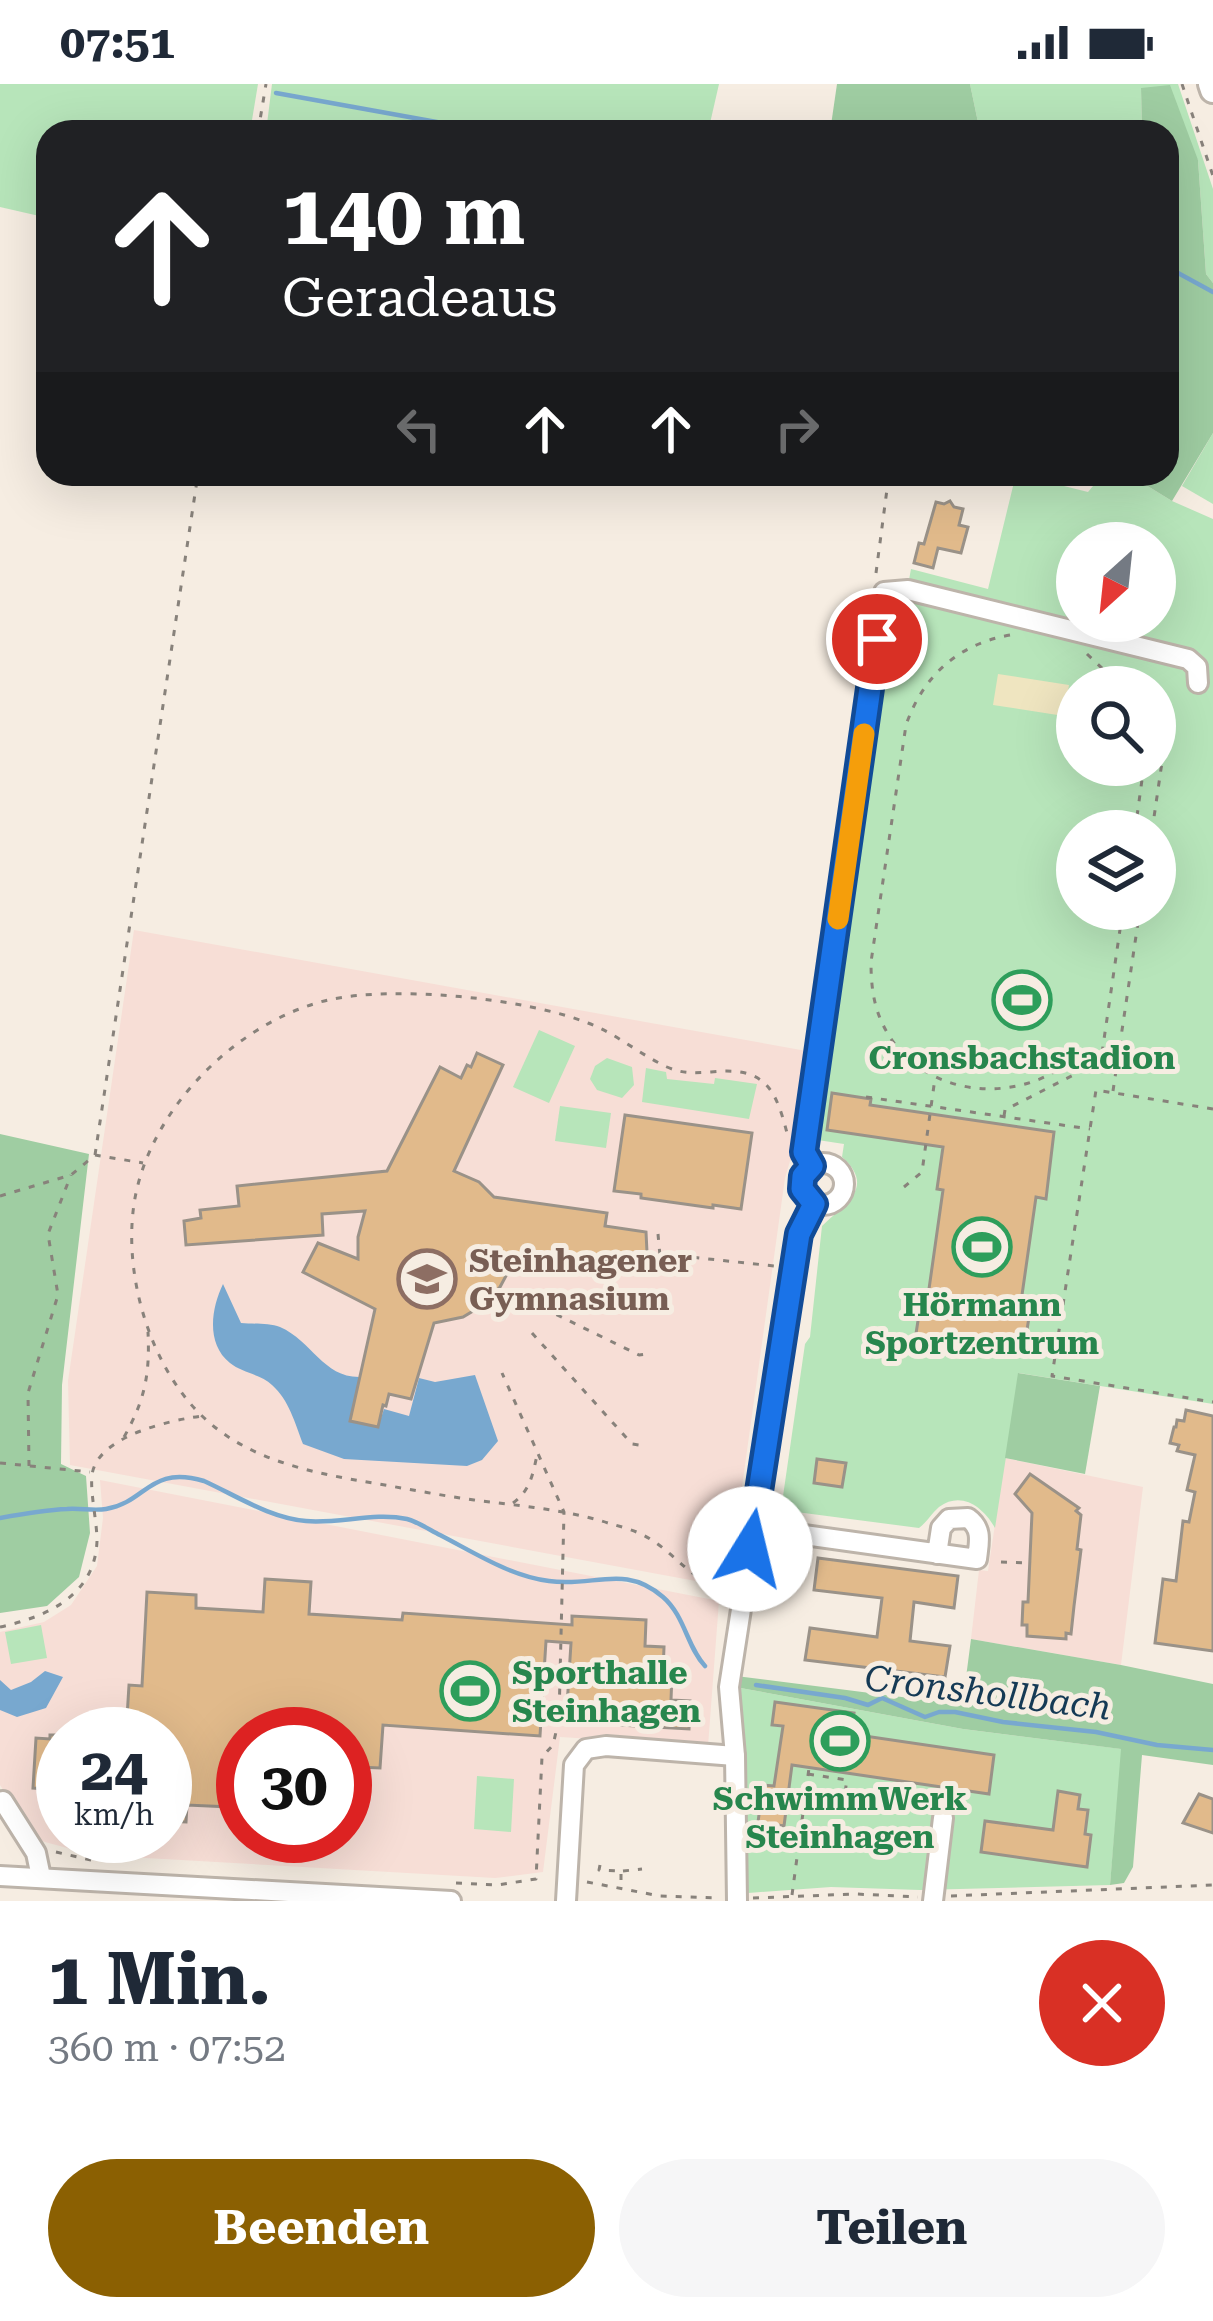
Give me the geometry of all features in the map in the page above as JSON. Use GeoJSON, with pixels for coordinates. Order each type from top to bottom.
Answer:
{"type":"FeatureCollection","features":[{"type":"Feature","properties":{"kind":"street"},"geometry":{"type":"LineString","coordinates":[[808,1159],[841,1173],[844,1186],[834,1202],[814,1204],[802,1189],[803,1176],[884,592],[908,590],[1187,659],[1197,667],[1198,683]]}},
{"type":"Feature","properties":{"kind":"street"},"geometry":{"type":"LineString","coordinates":[[736,1900],[735,1756],[729,1687],[799,1234],[814,1204]]}},
{"type":"Feature","properties":{"kind":"street"},"geometry":{"type":"LineString","coordinates":[[754,1528],[937,1554]]}},
{"type":"Feature","properties":{"kind":"street"},"geometry":{"type":"LineString","coordinates":[[566,1901],[574,1766],[586,1749],[606,1746],[735,1756]]}},
{"type":"Feature","properties":{"kind":"street"},"geometry":{"type":"LineString","coordinates":[[3,1802],[33,1847],[41,1877]]}},
{"type":"Feature","properties":{"kind":"street"},"geometry":{"type":"LineString","coordinates":[[933,1899],[943,1818]]}},
{"type":"Feature","properties":{"kind":"street"},"geometry":{"type":"LineString","coordinates":[[0,1876],[451,1892]]}},
{"type":"Feature","properties":{"kind":"path"},"geometry":{"type":"LineString","coordinates":[[260,120],[266,84]]}},
{"type":"Feature","properties":{"kind":"path"},"geometry":{"type":"LineString","coordinates":[[1182,84],[1213,176]]}},
{"type":"Feature","properties":{"kind":"path"},"geometry":{"type":"LineString","coordinates":[[0,1196],[71,1174],[95,1155],[196,486]]}},
{"type":"Feature","properties":{"kind":"path"},"geometry":{"type":"LineString","coordinates":[[884,592],[876,584],[876,562],[887,486]]}},
{"type":"Feature","properties":{"kind":"path"},"geometry":{"type":"LineString","coordinates":[[1020,634],[986,640],[944,664],[926,683],[906,725],[871,986],[876,1009],[904,1054],[936,1076],[968,1088],[1016,1087],[1069,1064],[1082,1050],[1102,1053]]}},
{"type":"Feature","properties":{"kind":"path"},"geometry":{"type":"LineString","coordinates":[[1083,651],[1103,666]]}},
{"type":"Feature","properties":{"kind":"path"},"geometry":{"type":"LineString","coordinates":[[1004,1116],[1005,1110],[1089,1067],[1102,1053],[1120,930]]}},
{"type":"Feature","properties":{"kind":"path"},"geometry":{"type":"LineString","coordinates":[[1113,1093],[1137,930]]}},
{"type":"Feature","properties":{"kind":"path"},"geometry":{"type":"LineString","coordinates":[[744,1591],[703,1582],[650,1538],[600,1520],[292,1468],[249,1449],[202,1416],[164,1365],[138,1298],[134,1199],[159,1134],[179,1104],[227,1052],[284,1014],[330,1000],[376,994],[428,994],[536,1009],[584,1021],[689,1075],[747,1072],[764,1081],[778,1097],[792,1151],[808,1159]]}},
{"type":"Feature","properties":{"kind":"path"},"geometry":{"type":"LineString","coordinates":[[904,1187],[922,1172],[936,1076]]}},
{"type":"Feature","properties":{"kind":"path"},"geometry":{"type":"LineString","coordinates":[[1213,1109],[1096,1090],[1052,1376],[1213,1402]]}},
{"type":"Feature","properties":{"kind":"path"},"geometry":{"type":"LineString","coordinates":[[866,1097],[1090,1129]]}},
{"type":"Feature","properties":{"kind":"path"},"geometry":{"type":"LineString","coordinates":[[95,1155],[145,1164]]}},
{"type":"Feature","properties":{"kind":"path"},"geometry":{"type":"LineString","coordinates":[[29,1466],[28,1393],[58,1295],[48,1234],[71,1174]]}},
{"type":"Feature","properties":{"kind":"path"},"geometry":{"type":"LineString","coordinates":[[658,1234],[661,1256]]}},
{"type":"Feature","properties":{"kind":"path"},"geometry":{"type":"LineString","coordinates":[[529,1268],[672,1255],[794,1268]]}},
{"type":"Feature","properties":{"kind":"path"},"geometry":{"type":"LineString","coordinates":[[543,1308],[639,1355],[647,1354]]}},
{"type":"Feature","properties":{"kind":"path"},"geometry":{"type":"LineString","coordinates":[[123,1439],[139,1412],[146,1386],[148,1327]]}},
{"type":"Feature","properties":{"kind":"path"},"geometry":{"type":"LineString","coordinates":[[532,1333],[632,1444],[639,1445]]}},
{"type":"Feature","properties":{"kind":"path"},"geometry":{"type":"LineString","coordinates":[[451,1892],[536,1879],[542,1757],[553,1745],[559,1719],[563,1512],[502,1373]]}},
{"type":"Feature","properties":{"kind":"path"},"geometry":{"type":"LineString","coordinates":[[0,1628],[49,1613],[72,1595],[92,1566],[97,1546],[92,1472],[106,1451],[155,1426],[202,1416]]}},
{"type":"Feature","properties":{"kind":"path"},"geometry":{"type":"LineString","coordinates":[[512,1504],[531,1483],[538,1452]]}},
{"type":"Feature","properties":{"kind":"path"},"geometry":{"type":"LineString","coordinates":[[0,1463],[92,1472]]}},
{"type":"Feature","properties":{"kind":"path"},"geometry":{"type":"LineString","coordinates":[[1000,1562],[1031,1563]]}},
{"type":"Feature","properties":{"kind":"path"},"geometry":{"type":"LineString","coordinates":[[792,1897],[808,1771],[847,1780],[844,1798],[848,1802]]}},
{"type":"Feature","properties":{"kind":"path"},"geometry":{"type":"LineString","coordinates":[[800,1833],[820,1836],[819,1847],[841,1850]]}},
{"type":"Feature","properties":{"kind":"path"},"geometry":{"type":"LineString","coordinates":[[600,1865],[599,1870],[642,1869]]}},
{"type":"Feature","properties":{"kind":"path"},"geometry":{"type":"LineString","coordinates":[[620,1887],[621,1871]]}},
{"type":"Feature","properties":{"kind":"path"},"geometry":{"type":"LineString","coordinates":[[585,1882],[661,1897],[736,1900],[856,1894],[933,1899],[1213,1885]]}},
{"type":"Feature","properties":{"kind":"path"},"geometry":{"type":"LineString","coordinates":[[1070,1892],[1071,1901]]}},
{"type":"Feature","properties":{"kind":"shaded area","name":"Steinhagener Gymnasium"},"geometry":{"type":"Polygon","coordinates":[[[134,930],[812,1052],[801,1149],[790,1161],[785,1178],[728,1587],[70,1465],[68,1381],[134,930]]]}},
{"type":"Feature","properties":{"kind":"shaded area"},"geometry":{"type":"Polygon","coordinates":[[[1005,1458],[1143,1487],[1121,1665],[971,1639],[979,1570],[988,1571],[1005,1458]]]}},
{"type":"Feature","properties":{"kind":"shaded area"},"geometry":{"type":"Polygon","coordinates":[[[100,1480],[719,1601],[708,1746],[560,1737],[543,1872],[495,1878],[233,1863],[372,1863],[372,1707],[216,1707],[216,1862],[192,1861],[192,1707],[36,1707],[34,1839],[0,1785],[0,1632],[44,1622],[71,1605],[97,1566],[103,1518],[100,1480]]]}},
{"type":"Feature","properties":{"kind":"green space"},"geometry":{"type":"Polygon","coordinates":[[[0,84],[258,84],[252,120],[36,120],[36,215],[0,207],[0,84]]]}},
{"type":"Feature","properties":{"kind":"green space"},"geometry":{"type":"Polygon","coordinates":[[[272,84],[719,84],[711,120],[268,120],[272,84]]]}},
{"type":"Feature","properties":{"kind":"green space"},"geometry":{"type":"Polygon","coordinates":[[[837,84],[970,84],[978,120],[832,120],[837,84]]]}},
{"type":"Feature","properties":{"kind":"green space"},"geometry":{"type":"Polygon","coordinates":[[[970,84],[1178,84],[1213,189],[1213,283],[1206,274],[1198,160],[1179,136],[1179,120],[1166,120],[1141,88],[1142,120],[978,120],[970,84]]]}},
{"type":"Feature","properties":{"kind":"green space"},"geometry":{"type":"Polygon","coordinates":[[[1170,85],[1198,160],[1206,274],[1213,283],[1213,433],[1172,501],[1148,486],[1179,486],[1179,120],[1142,120],[1141,88],[1170,85]]]}},
{"type":"Feature","properties":{"kind":"green space"},"geometry":{"type":"Polygon","coordinates":[[[1213,433],[1213,504],[1182,486],[1213,433]]]}},
{"type":"Feature","properties":{"kind":"green space","name":"Cronsbachstadion"},"geometry":{"type":"Polygon","coordinates":[[[1013,486],[1064,486],[1088,492],[1093,486],[1148,486],[1213,519],[1213,1404],[1019,1373],[995,1528],[979,1508],[956,1500],[939,1507],[919,1528],[781,1510],[805,1344],[810,1337],[822,1226],[857,1187],[852,1168],[842,1157],[844,1144],[811,1139],[888,612],[906,596],[911,569],[988,589],[1013,486]]]}},
{"type":"Feature","properties":{"kind":"green space"},"geometry":{"type":"Polygon","coordinates":[[[539,1030],[575,1046],[549,1103],[513,1087],[539,1030]]]}},
{"type":"Feature","properties":{"kind":"green space"},"geometry":{"type":"Polygon","coordinates":[[[607,1058],[632,1067],[634,1085],[622,1098],[597,1090],[590,1079],[595,1066],[607,1058]]]}},
{"type":"Feature","properties":{"kind":"green space"},"geometry":{"type":"Polygon","coordinates":[[[646,1068],[666,1072],[667,1079],[714,1084],[715,1078],[757,1084],[749,1119],[642,1102],[646,1068]]]}},
{"type":"Feature","properties":{"kind":"green space"},"geometry":{"type":"Polygon","coordinates":[[[560,1106],[611,1113],[606,1148],[555,1141],[560,1106]]]}},
{"type":"Feature","properties":{"kind":"green space"},"geometry":{"type":"Polygon","coordinates":[[[0,1134],[89,1154],[62,1385],[61,1464],[86,1476],[90,1533],[79,1577],[47,1606],[0,1613],[0,1134]]]}},
{"type":"Feature","properties":{"kind":"green space"},"geometry":{"type":"Polygon","coordinates":[[[1018,1373],[1100,1386],[1085,1474],[1005,1458],[1018,1373]]]}},
{"type":"Feature","properties":{"kind":"green space"},"geometry":{"type":"Polygon","coordinates":[[[41,1625],[47,1658],[11,1664],[5,1632],[41,1625]]]}},
{"type":"Feature","properties":{"kind":"green space"},"geometry":{"type":"Polygon","coordinates":[[[971,1639],[1213,1684],[1213,1765],[1142,1755],[1133,1867],[1124,1883],[1110,1885],[1121,1749],[963,1729],[735,1687],[736,1676],[949,1703],[964,1693],[971,1639]]]}},
{"type":"Feature","properties":{"kind":"green space"},"geometry":{"type":"Polygon","coordinates":[[[735,1687],[963,1729],[1122,1749],[1110,1885],[920,1890],[831,1887],[748,1893],[741,1704],[735,1687]]]}},
{"type":"Feature","properties":{"kind":"green space"},"geometry":{"type":"Polygon","coordinates":[[[477,1776],[514,1779],[511,1832],[474,1829],[477,1776]]]}},
{"type":"Feature","properties":{"kind":"sand"},"geometry":{"type":"Polygon","coordinates":[[[998,674],[1056,683],[1056,715],[993,705],[998,674]]]}},
{"type":"Feature","properties":{"kind":"water"},"geometry":{"type":"Polygon","coordinates":[[[223,1284],[241,1323],[280,1327],[336,1371],[359,1377],[351,1421],[378,1427],[384,1409],[409,1416],[419,1378],[435,1382],[475,1375],[498,1441],[482,1460],[467,1466],[344,1459],[303,1444],[278,1391],[230,1363],[217,1346],[214,1315],[223,1284]]]}},
{"type":"Feature","properties":{"kind":"water"},"geometry":{"type":"Polygon","coordinates":[[[45,1671],[63,1677],[47,1707],[17,1717],[0,1710],[0,1680],[11,1690],[45,1671]]]}},
{"type":"Feature","properties":{"kind":"building"},"geometry":{"type":"Polygon","coordinates":[[[950,501],[963,509],[959,525],[968,527],[961,553],[938,548],[933,568],[914,563],[936,502],[950,501]]]}},
{"type":"Feature","properties":{"kind":"building"},"geometry":{"type":"Polygon","coordinates":[[[477,1053],[503,1065],[454,1171],[479,1182],[494,1197],[607,1213],[605,1226],[646,1232],[647,1252],[515,1259],[500,1287],[483,1305],[463,1317],[434,1323],[411,1399],[389,1394],[378,1427],[350,1421],[375,1309],[303,1272],[318,1243],[358,1259],[365,1211],[322,1214],[323,1235],[186,1245],[184,1221],[201,1218],[200,1210],[239,1206],[237,1186],[387,1171],[440,1067],[461,1078],[477,1053]]]}},
{"type":"Feature","properties":{"kind":"building","name":"Hörmann Sportzentrum"},"geometry":{"type":"Polygon","coordinates":[[[832,1093],[871,1099],[870,1105],[1054,1132],[1046,1199],[1036,1197],[1020,1309],[1030,1311],[1023,1355],[915,1340],[922,1295],[928,1296],[943,1190],[937,1189],[943,1147],[827,1130],[832,1093]]]}},
{"type":"Feature","properties":{"kind":"building"},"geometry":{"type":"Polygon","coordinates":[[[625,1115],[752,1133],[741,1209],[614,1191],[625,1115]]]}},
{"type":"Feature","properties":{"kind":"building"},"geometry":{"type":"Polygon","coordinates":[[[1186,1410],[1213,1416],[1213,1651],[1155,1643],[1163,1579],[1176,1581],[1183,1521],[1189,1522],[1195,1492],[1187,1490],[1195,1455],[1177,1451],[1179,1445],[1170,1443],[1177,1420],[1184,1421],[1186,1410]]]}},
{"type":"Feature","properties":{"kind":"building"},"geometry":{"type":"Polygon","coordinates":[[[817,1459],[846,1463],[842,1487],[814,1483],[817,1459]]]}},
{"type":"Feature","properties":{"kind":"building"},"geometry":{"type":"Polygon","coordinates":[[[1030,1474],[1079,1508],[1076,1511],[1081,1515],[1071,1634],[1066,1633],[1066,1639],[1027,1636],[1027,1625],[1022,1625],[1023,1602],[1028,1602],[1032,1513],[1015,1494],[1030,1474]]]}},
{"type":"Feature","properties":{"kind":"building"},"geometry":{"type":"Polygon","coordinates":[[[818,1558],[958,1576],[954,1608],[914,1602],[910,1641],[950,1646],[945,1677],[805,1660],[810,1628],[877,1637],[882,1598],[814,1590],[818,1558]]]}},
{"type":"Feature","properties":{"kind":"building"},"geometry":{"type":"Polygon","coordinates":[[[265,1579],[311,1582],[309,1614],[402,1620],[403,1613],[572,1625],[572,1616],[646,1620],[645,1646],[664,1647],[663,1673],[672,1674],[671,1700],[690,1701],[689,1729],[566,1722],[571,1643],[546,1641],[540,1736],[383,1725],[380,1768],[372,1768],[372,1707],[216,1707],[216,1806],[192,1805],[192,1707],[128,1707],[129,1685],[142,1686],[147,1592],[196,1595],[196,1608],[263,1612],[265,1579]]]}},
{"type":"Feature","properties":{"kind":"building","name":"SchwimmWerk Steinhagen"},"geometry":{"type":"Polygon","coordinates":[[[775,1702],[854,1713],[851,1734],[994,1755],[989,1794],[792,1765],[784,1826],[758,1822],[763,1785],[774,1786],[783,1726],[772,1725],[775,1702]]]}},
{"type":"Feature","properties":{"kind":"building"},"geometry":{"type":"Polygon","coordinates":[[[1058,1791],[1080,1795],[1078,1809],[1088,1810],[1087,1867],[981,1852],[985,1821],[1053,1830],[1058,1791]]]}},
{"type":"Feature","properties":{"kind":"building"},"geometry":{"type":"Polygon","coordinates":[[[1199,1794],[1213,1799],[1213,1833],[1183,1823],[1199,1794]]]}},
{"type":"Feature","properties":{"kind":"waterway"},"geometry":{"type":"LineString","coordinates":[[276,93],[426,120]]}},
{"type":"Feature","properties":{"kind":"waterway"},"geometry":{"type":"LineString","coordinates":[[1179,274],[1213,292]]}},
{"type":"Feature","properties":{"kind":"waterway","name":"Cronshollbach"},"geometry":{"type":"LineString","coordinates":[[0,1518],[106,1509],[160,1481],[186,1477],[293,1519],[407,1519],[520,1574],[565,1582],[621,1579],[649,1587],[670,1605],[705,1666]]}},
{"type":"Feature","properties":{"kind":"waterway","name":"Cronshollbach"},"geometry":{"type":"LineString","coordinates":[[756,1685],[868,1705],[882,1698],[925,1717],[955,1712],[1213,1750]]}},
{"type":"Feature","properties":{"kind":"slow traffic"},"geometry":{"type":"LineString","coordinates":[[838,919],[864,734]]}},
{"type":"Feature","properties":{"kind":"place","name":"Cronsbachstadion"},"geometry":{"type":"Point","coordinates":[1022,1000]}},
{"type":"Feature","properties":{"kind":"place","name":"Hörmann Sportzentrum"},"geometry":{"type":"Point","coordinates":[982,1247]}},
{"type":"Feature","properties":{"kind":"place","name":"Steinhagener Gymnasium"},"geometry":{"type":"Point","coordinates":[427,1279]}},
{"type":"Feature","properties":{"kind":"place","name":"Sporthalle Steinhagen"},"geometry":{"type":"Point","coordinates":[470,1691]}},
{"type":"Feature","properties":{"kind":"place","name":"SchwimmWerk Steinhagen"},"geometry":{"type":"Point","coordinates":[840,1741]}},
{"type":"Feature","properties":{"kind":"route"},"geometry":{"type":"LineString","coordinates":[[750,1549],[799,1234],[814,1204],[802,1189],[803,1176],[812,1166],[804,1152],[877,639]]}}]}
